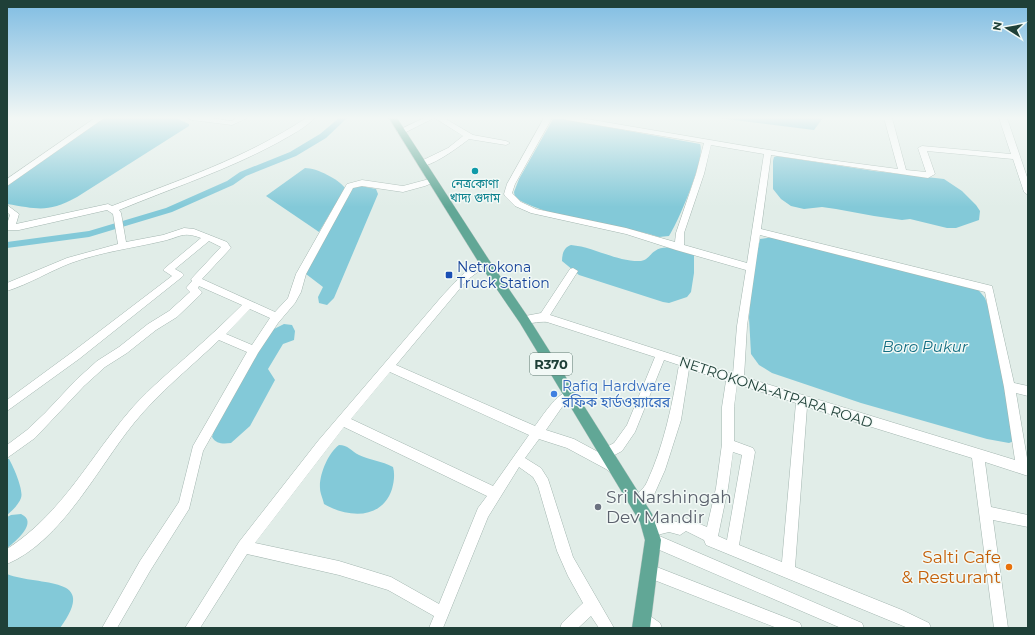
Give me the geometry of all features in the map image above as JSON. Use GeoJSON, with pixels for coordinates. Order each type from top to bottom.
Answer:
{"type":"FeatureCollection","features":[{"type":"Feature","properties":{"kind":"main road","name":"R370"},"geometry":{"type":"LineString","coordinates":[[412,148],[485,263],[524,320],[616,472],[647,519],[652,535]]}},
{"type":"Feature","properties":{"kind":"main road"},"geometry":{"type":"LineString","coordinates":[[642,623],[652,535]]}},
{"type":"Feature","properties":{"kind":"street"},"geometry":{"type":"LineString","coordinates":[[7,183],[58,148]]}},
{"type":"Feature","properties":{"kind":"street"},"geometry":{"type":"LineString","coordinates":[[115,211],[263,148]]}},
{"type":"Feature","properties":{"kind":"street"},"geometry":{"type":"LineString","coordinates":[[422,164],[454,148]]}},
{"type":"Feature","properties":{"kind":"street"},"geometry":{"type":"LineString","coordinates":[[531,148],[511,184],[508,194],[518,204],[534,211],[564,219],[626,231],[678,248],[751,268]]}},
{"type":"Feature","properties":{"kind":"street"},"geometry":{"type":"LineString","coordinates":[[678,248],[680,233],[700,174],[707,148]]}},
{"type":"Feature","properties":{"kind":"street"},"geometry":{"type":"LineString","coordinates":[[742,148],[930,175],[922,148],[1016,157]]}},
{"type":"Feature","properties":{"kind":"street"},"geometry":{"type":"LineString","coordinates":[[896,148],[903,172]]}},
{"type":"Feature","properties":{"kind":"street"},"geometry":{"type":"LineString","coordinates":[[1013,148],[1028,192]]}},
{"type":"Feature","properties":{"kind":"street"},"geometry":{"type":"LineString","coordinates":[[768,152],[735,380],[727,411],[728,445],[722,488],[711,540],[897,615],[924,628]]}},
{"type":"Feature","properties":{"kind":"street"},"geometry":{"type":"LineString","coordinates":[[109,628],[145,566],[185,505],[197,450],[254,350],[296,292],[301,274],[350,186],[354,183],[402,189],[433,181]]}},
{"type":"Feature","properties":{"kind":"street"},"geometry":{"type":"LineString","coordinates":[[7,208],[15,214],[9,227],[19,227],[108,207],[115,211],[124,244]]}},
{"type":"Feature","properties":{"kind":"street"},"geometry":{"type":"LineString","coordinates":[[7,287],[70,260],[124,244],[132,245],[164,238],[184,231],[191,231],[224,244],[226,248],[196,279],[198,282]]}},
{"type":"Feature","properties":{"kind":"street"},"geometry":{"type":"LineString","coordinates":[[757,231],[989,288],[1025,469]]}},
{"type":"Feature","properties":{"kind":"street"},"geometry":{"type":"LineString","coordinates":[[7,406],[75,356],[179,275],[168,270],[207,238]]}},
{"type":"Feature","properties":{"kind":"street"},"geometry":{"type":"LineString","coordinates":[[192,628],[244,547],[322,445],[455,288],[474,270],[485,263]]}},
{"type":"Feature","properties":{"kind":"street"},"geometry":{"type":"LineString","coordinates":[[544,317],[572,272]]}},
{"type":"Feature","properties":{"kind":"street"},"geometry":{"type":"LineString","coordinates":[[198,282],[277,317]]}},
{"type":"Feature","properties":{"kind":"street"},"geometry":{"type":"LineString","coordinates":[[7,452],[49,417],[80,383],[101,364],[123,350],[152,327],[173,314],[197,292],[191,288],[198,282]]}},
{"type":"Feature","properties":{"kind":"street"},"geometry":{"type":"LineString","coordinates":[[7,557],[30,542],[53,522],[70,503],[128,420],[147,399],[218,335],[248,305]]}},
{"type":"Feature","properties":{"kind":"street","name":"NETROKONA-ATPARA ROAD"},"geometry":{"type":"LineString","coordinates":[[524,320],[544,317],[735,380],[1025,469]]}},
{"type":"Feature","properties":{"kind":"street"},"geometry":{"type":"LineString","coordinates":[[218,335],[254,350]]}},
{"type":"Feature","properties":{"kind":"street"},"geometry":{"type":"LineString","coordinates":[[605,454],[618,447],[630,428],[661,355]]}},
{"type":"Feature","properties":{"kind":"street"},"geometry":{"type":"LineString","coordinates":[[637,504],[649,493],[661,462],[675,420],[685,363]]}},
{"type":"Feature","properties":{"kind":"street"},"geometry":{"type":"LineString","coordinates":[[389,367],[538,433],[578,447],[610,465],[616,472]]}},
{"type":"Feature","properties":{"kind":"street"},"geometry":{"type":"LineString","coordinates":[[1009,387],[1028,391]]}},
{"type":"Feature","properties":{"kind":"street"},"geometry":{"type":"LineString","coordinates":[[436,628],[483,513],[516,460],[538,433],[558,404],[569,395]]}},
{"type":"Feature","properties":{"kind":"street"},"geometry":{"type":"LineString","coordinates":[[788,572],[802,401]]}},
{"type":"Feature","properties":{"kind":"street"},"geometry":{"type":"LineString","coordinates":[[343,421],[495,493]]}},
{"type":"Feature","properties":{"kind":"street"},"geometry":{"type":"LineString","coordinates":[[728,445],[749,452],[732,548]]}},
{"type":"Feature","properties":{"kind":"street"},"geometry":{"type":"LineString","coordinates":[[978,455],[1001,628]]}},
{"type":"Feature","properties":{"kind":"street"},"geometry":{"type":"LineString","coordinates":[[516,460],[532,469],[541,480],[564,551],[592,606],[607,628]]}},
{"type":"Feature","properties":{"kind":"street"},"geometry":{"type":"LineString","coordinates":[[985,512],[1027,523]]}},
{"type":"Feature","properties":{"kind":"street"},"geometry":{"type":"LineString","coordinates":[[652,535],[669,526],[680,529],[683,524],[685,524],[711,536]]}},
{"type":"Feature","properties":{"kind":"street"},"geometry":{"type":"LineString","coordinates":[[652,535],[857,628]]}},
{"type":"Feature","properties":{"kind":"street"},"geometry":{"type":"LineString","coordinates":[[244,547],[339,568],[391,584],[442,613]]}},
{"type":"Feature","properties":{"kind":"street"},"geometry":{"type":"LineString","coordinates":[[649,571],[795,628]]}},
{"type":"Feature","properties":{"kind":"street"},"geometry":{"type":"LineString","coordinates":[[567,628],[592,606]]}},
{"type":"Feature","properties":{"kind":"street"},"geometry":{"type":"LineString","coordinates":[[642,623],[655,628]]}},
{"type":"Feature","properties":{"kind":"water"},"geometry":{"type":"Polygon","coordinates":[[[62,148],[155,148],[77,197],[58,206],[50,208],[35,208],[7,204],[7,186],[62,148]]]}},
{"type":"Feature","properties":{"kind":"water"},"geometry":{"type":"Polygon","coordinates":[[[537,148],[701,148],[699,162],[690,190],[669,236],[659,237],[568,217],[532,206],[515,198],[514,192],[519,179],[537,148]]]}},
{"type":"Feature","properties":{"kind":"water"},"geometry":{"type":"Polygon","coordinates":[[[777,156],[874,171],[944,179],[962,191],[976,205],[980,211],[979,220],[956,228],[947,228],[910,219],[902,220],[822,207],[804,209],[791,206],[781,199],[773,189],[773,161],[774,157],[777,156]]]}},
{"type":"Feature","properties":{"kind":"water"},"geometry":{"type":"Polygon","coordinates":[[[305,168],[310,168],[327,175],[345,188],[319,232],[266,196],[305,168]]]}},
{"type":"Feature","properties":{"kind":"water"},"geometry":{"type":"Polygon","coordinates":[[[361,186],[376,189],[378,194],[334,298],[327,305],[319,303],[318,297],[323,287],[306,274],[351,188],[361,186]]]}},
{"type":"Feature","properties":{"kind":"water","name":"Boro Pukur"},"geometry":{"type":"Polygon","coordinates":[[[774,237],[976,287],[985,298],[990,311],[1014,441],[1009,443],[987,439],[861,403],[772,373],[759,365],[751,354],[749,317],[753,271],[760,239],[774,237]]]}},
{"type":"Feature","properties":{"kind":"water"},"geometry":{"type":"Polygon","coordinates":[[[571,245],[588,248],[614,257],[632,261],[641,261],[655,251],[664,248],[675,248],[690,253],[694,255],[694,273],[691,292],[687,297],[669,303],[579,275],[562,261],[564,251],[571,245]]]}},
{"type":"Feature","properties":{"kind":"water"},"geometry":{"type":"Polygon","coordinates":[[[284,324],[292,325],[295,331],[294,340],[283,344],[268,369],[275,380],[250,426],[231,443],[216,441],[212,437],[215,427],[270,331],[284,324]]]}},
{"type":"Feature","properties":{"kind":"water"},"geometry":{"type":"Polygon","coordinates":[[[339,445],[347,447],[363,457],[385,463],[393,467],[394,478],[392,489],[387,499],[381,506],[372,511],[353,514],[333,509],[324,504],[320,490],[321,477],[331,453],[339,445]]]}},
{"type":"Feature","properties":{"kind":"water"},"geometry":{"type":"Polygon","coordinates":[[[7,459],[9,459],[15,472],[22,494],[19,503],[7,515],[7,459]]]}},
{"type":"Feature","properties":{"kind":"water"},"geometry":{"type":"Polygon","coordinates":[[[21,514],[28,522],[27,527],[20,537],[7,548],[7,517],[21,514]]]}},
{"type":"Feature","properties":{"kind":"water"},"geometry":{"type":"Polygon","coordinates":[[[7,574],[61,586],[70,591],[73,599],[71,611],[60,628],[7,628],[7,574]]]}},
{"type":"Feature","properties":{"kind":"waterway"},"geometry":{"type":"LineString","coordinates":[[7,245],[89,234],[169,210],[230,183],[243,174],[293,154],[304,148]]}},
{"type":"Feature","properties":{"kind":"place","name":"‌নেত্র‌কোণা খাদ্য গুদাম"},"geometry":{"type":"Point","coordinates":[475,171]}},
{"type":"Feature","properties":{"kind":"place","name":"Netrokona Truck Station"},"geometry":{"type":"Point","coordinates":[449,275]}},
{"type":"Feature","properties":{"kind":"place","name":"Rafiq Hardware রফিক হার্ডওয়্যারের"},"geometry":{"type":"Point","coordinates":[554,394]}},
{"type":"Feature","properties":{"kind":"place","name":"Sri Narshingah Dev Mandir"},"geometry":{"type":"Point","coordinates":[598,507]}},
{"type":"Feature","properties":{"kind":"place","name":"Salti Cafe & Resturant"},"geometry":{"type":"Point","coordinates":[1009,567]}}]}
